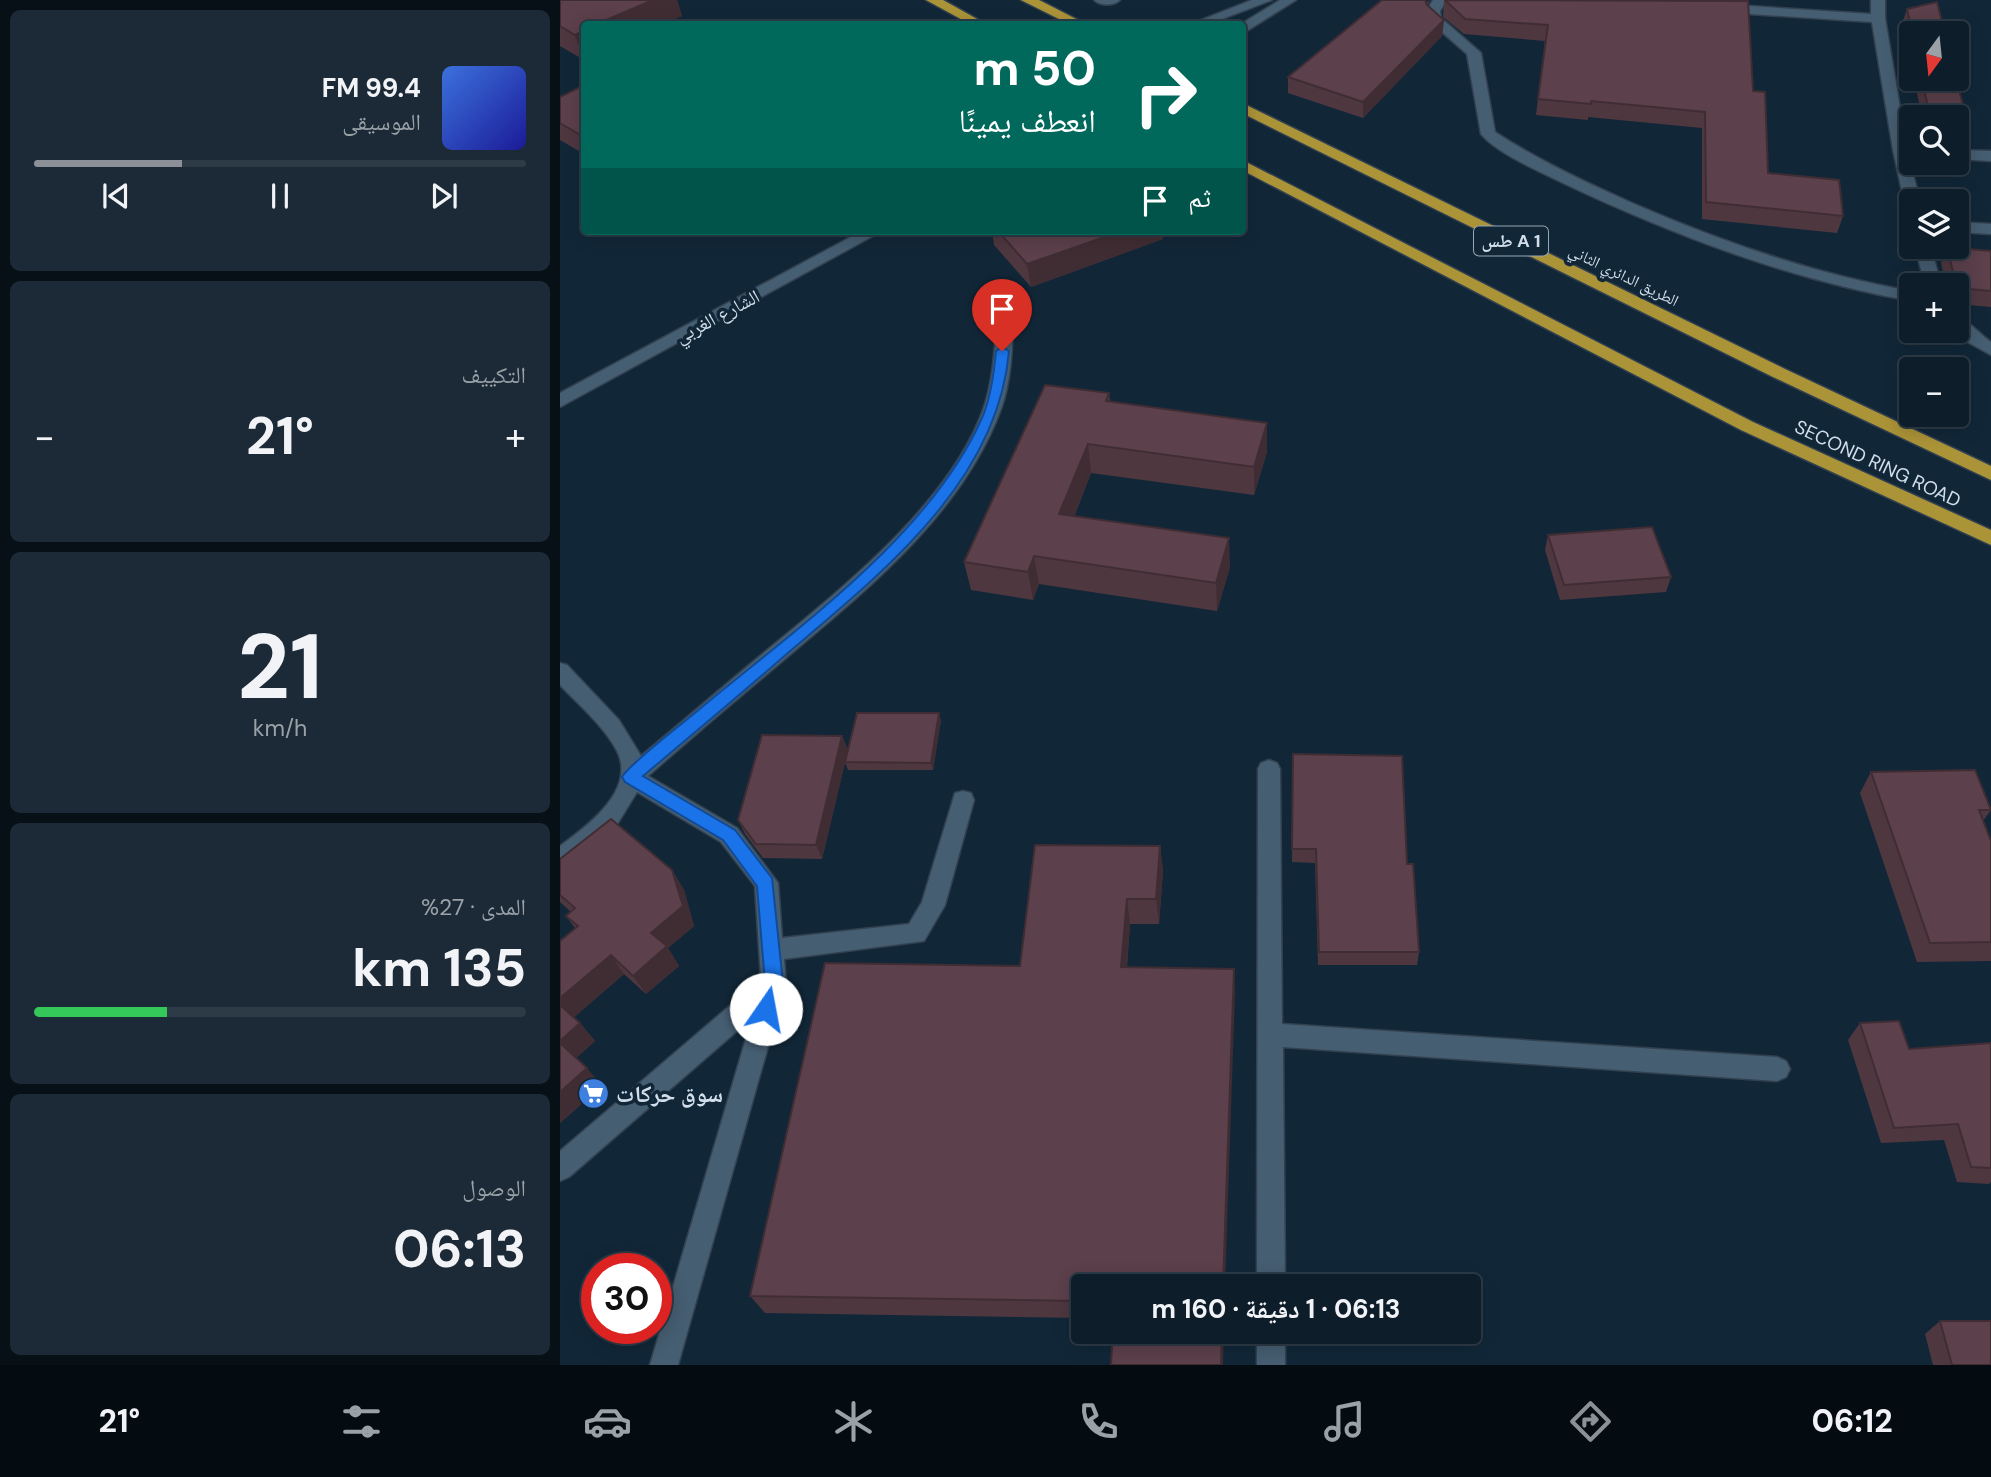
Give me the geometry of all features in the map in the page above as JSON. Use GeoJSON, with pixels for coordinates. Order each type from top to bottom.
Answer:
{"type":"FeatureCollection","features":[{"type":"Feature","properties":{"kind":"highway"},"geometry":{"type":"LineString","coordinates":[[933,0],[973,21]]}},
{"type":"Feature","properties":{"kind":"highway"},"geometry":{"type":"LineString","coordinates":[[1028,0],[1073,21]]}},
{"type":"Feature","properties":{"kind":"highway","name":"الطريق الدائري الثاني"},"geometry":{"type":"LineString","coordinates":[[1246,109],[1779,373],[1991,474]]}},
{"type":"Feature","properties":{"kind":"highway","name":"SECOND RING ROAD"},"geometry":{"type":"LineString","coordinates":[[1246,166],[1747,426],[1991,538]]}},
{"type":"Feature","properties":{"kind":"street"},"geometry":{"type":"LineString","coordinates":[[1101,0],[1113,0]]}},
{"type":"Feature","properties":{"kind":"street"},"geometry":{"type":"LineString","coordinates":[[1206,21],[1265,0]]}},
{"type":"Feature","properties":{"kind":"street"},"geometry":{"type":"LineString","coordinates":[[1246,27],[1289,0]]}},
{"type":"Feature","properties":{"kind":"street"},"geometry":{"type":"LineString","coordinates":[[1440,0],[1433,11],[1434,19],[1474,53],[1488,134],[1505,146],[1662,223],[1760,258],[1863,288],[1899,294]]}},
{"type":"Feature","properties":{"kind":"street"},"geometry":{"type":"LineString","coordinates":[[1878,0],[1878,18],[1899,121]]}},
{"type":"Feature","properties":{"kind":"street"},"geometry":{"type":"LineString","coordinates":[[1711,7],[1878,18]]}},
{"type":"Feature","properties":{"kind":"street"},"geometry":{"type":"LineString","coordinates":[[1969,155],[1991,156]]}},
{"type":"Feature","properties":{"kind":"street"},"geometry":{"type":"LineString","coordinates":[[1969,228],[1991,229]]}},
{"type":"Feature","properties":{"kind":"street","name":"الشارع الغربي"},"geometry":{"type":"LineString","coordinates":[[560,401],[867,235]]}},
{"type":"Feature","properties":{"kind":"street"},"geometry":{"type":"LineString","coordinates":[[631,777],[870,575],[928,513],[965,463],[989,417],[1000,374],[1006,304]]}},
{"type":"Feature","properties":{"kind":"street"},"geometry":{"type":"LineString","coordinates":[[1969,335],[1991,350]]}},
{"type":"Feature","properties":{"kind":"street"},"geometry":{"type":"LineString","coordinates":[[560,671],[568,695],[624,742],[631,758],[631,777],[609,820],[560,859]]}},
{"type":"Feature","properties":{"kind":"street"},"geometry":{"type":"LineString","coordinates":[[1269,769],[1271,1274]]}},
{"type":"Feature","properties":{"kind":"street"},"geometry":{"type":"LineString","coordinates":[[631,777],[729,835],[766,883],[774,983],[664,1365]]}},
{"type":"Feature","properties":{"kind":"street"},"geometry":{"type":"LineString","coordinates":[[772,950],[916,934],[933,905],[963,800]]}},
{"type":"Feature","properties":{"kind":"street"},"geometry":{"type":"LineString","coordinates":[[560,1168],[774,983]]}},
{"type":"Feature","properties":{"kind":"street"},"geometry":{"type":"LineString","coordinates":[[1270,1035],[1777,1069]]}},
{"type":"Feature","properties":{"kind":"street"},"geometry":{"type":"LineString","coordinates":[[1271,1344],[1271,1365]]}},
{"type":"Feature","properties":{"kind":"building"},"geometry":{"type":"Polygon","coordinates":[[[560,0],[653,0],[604,21],[581,21],[581,32],[575,35],[560,26],[560,0]]]}},
{"type":"Feature","properties":{"kind":"building"},"geometry":{"type":"Polygon","coordinates":[[[1382,0],[1425,0],[1444,20],[1363,102],[1288,77],[1382,0]]]}},
{"type":"Feature","properties":{"kind":"building"},"geometry":{"type":"Polygon","coordinates":[[[1445,0],[1748,1],[1753,91],[1765,92],[1768,173],[1839,180],[1843,216],[1706,202],[1705,112],[1591,101],[1591,104],[1538,99],[1548,25],[1465,19],[1445,0]]]}},
{"type":"Feature","properties":{"kind":"building"},"geometry":{"type":"Polygon","coordinates":[[[1937,2],[1942,21],[1910,21],[1907,9],[1937,2]]]}},
{"type":"Feature","properties":{"kind":"building"},"geometry":{"type":"Polygon","coordinates":[[[581,86],[581,135],[560,123],[560,97],[581,86]]]}},
{"type":"Feature","properties":{"kind":"building"},"geometry":{"type":"Polygon","coordinates":[[[1925,91],[1959,91],[1963,105],[1927,105],[1925,91]]]}},
{"type":"Feature","properties":{"kind":"building"},"geometry":{"type":"Polygon","coordinates":[[[1002,235],[1110,235],[1027,264],[1002,235]]]}},
{"type":"Feature","properties":{"kind":"building"},"geometry":{"type":"Polygon","coordinates":[[[1969,249],[1991,251],[1991,291],[1969,289],[1969,273],[1953,273],[1950,259],[1969,259],[1969,249]]]}},
{"type":"Feature","properties":{"kind":"building"},"geometry":{"type":"Polygon","coordinates":[[[1045,385],[1109,393],[1106,401],[1267,423],[1254,467],[1088,444],[1059,514],[1229,538],[1216,583],[1034,556],[1028,572],[964,562],[1045,385]]]}},
{"type":"Feature","properties":{"kind":"building"},"geometry":{"type":"Polygon","coordinates":[[[1652,527],[1671,577],[1564,585],[1548,535],[1652,527]]]}},
{"type":"Feature","properties":{"kind":"building"},"geometry":{"type":"Polygon","coordinates":[[[857,713],[939,713],[931,763],[845,762],[857,713]]]}},
{"type":"Feature","properties":{"kind":"building"},"geometry":{"type":"Polygon","coordinates":[[[762,735],[842,736],[816,845],[756,844],[738,820],[762,735]]]}},
{"type":"Feature","properties":{"kind":"building"},"geometry":{"type":"Polygon","coordinates":[[[1293,754],[1402,756],[1407,864],[1413,864],[1419,952],[1319,952],[1316,849],[1292,849],[1293,754]]]}},
{"type":"Feature","properties":{"kind":"building"},"geometry":{"type":"Polygon","coordinates":[[[1975,770],[1991,810],[1979,810],[1991,841],[1991,942],[1930,943],[1871,772],[1975,770]]]}},
{"type":"Feature","properties":{"kind":"building"},"geometry":{"type":"Polygon","coordinates":[[[611,819],[672,870],[683,906],[651,933],[667,946],[633,976],[611,955],[560,998],[560,941],[578,926],[566,916],[575,908],[560,895],[560,859],[611,819]]]}},
{"type":"Feature","properties":{"kind":"building"},"geometry":{"type":"Polygon","coordinates":[[[1035,845],[1160,846],[1156,899],[1127,899],[1121,967],[1234,969],[1223,1274],[1071,1274],[1071,1301],[750,1296],[825,963],[1020,966],[1035,845]]]}},
{"type":"Feature","properties":{"kind":"building"},"geometry":{"type":"Polygon","coordinates":[[[560,1005],[580,1023],[560,1041],[560,1005]]]}},
{"type":"Feature","properties":{"kind":"building"},"geometry":{"type":"Polygon","coordinates":[[[1899,1021],[1909,1049],[1991,1043],[1991,1168],[1971,1167],[1958,1124],[1894,1128],[1860,1023],[1899,1021]]]}},
{"type":"Feature","properties":{"kind":"building"},"geometry":{"type":"Polygon","coordinates":[[[560,1043],[587,1068],[560,1092],[560,1043]]]}},
{"type":"Feature","properties":{"kind":"building"},"geometry":{"type":"Polygon","coordinates":[[[1940,1321],[1991,1321],[1991,1365],[1952,1365],[1940,1321]]]}},
{"type":"Feature","properties":{"kind":"building"},"geometry":{"type":"Polygon","coordinates":[[[1112,1344],[1222,1344],[1221,1365],[1111,1365],[1112,1344]]]}},
{"type":"Feature","properties":{"kind":"place","name":"سوق حركات"},"geometry":{"type":"Point","coordinates":[593,1094]}},
{"type":"Feature","properties":{"kind":"route"},"geometry":{"type":"LineString","coordinates":[[766,1009],[774,983],[766,883],[729,835],[631,777],[870,575],[928,513],[965,463],[989,417],[1000,374],[1002,351]]}}]}
